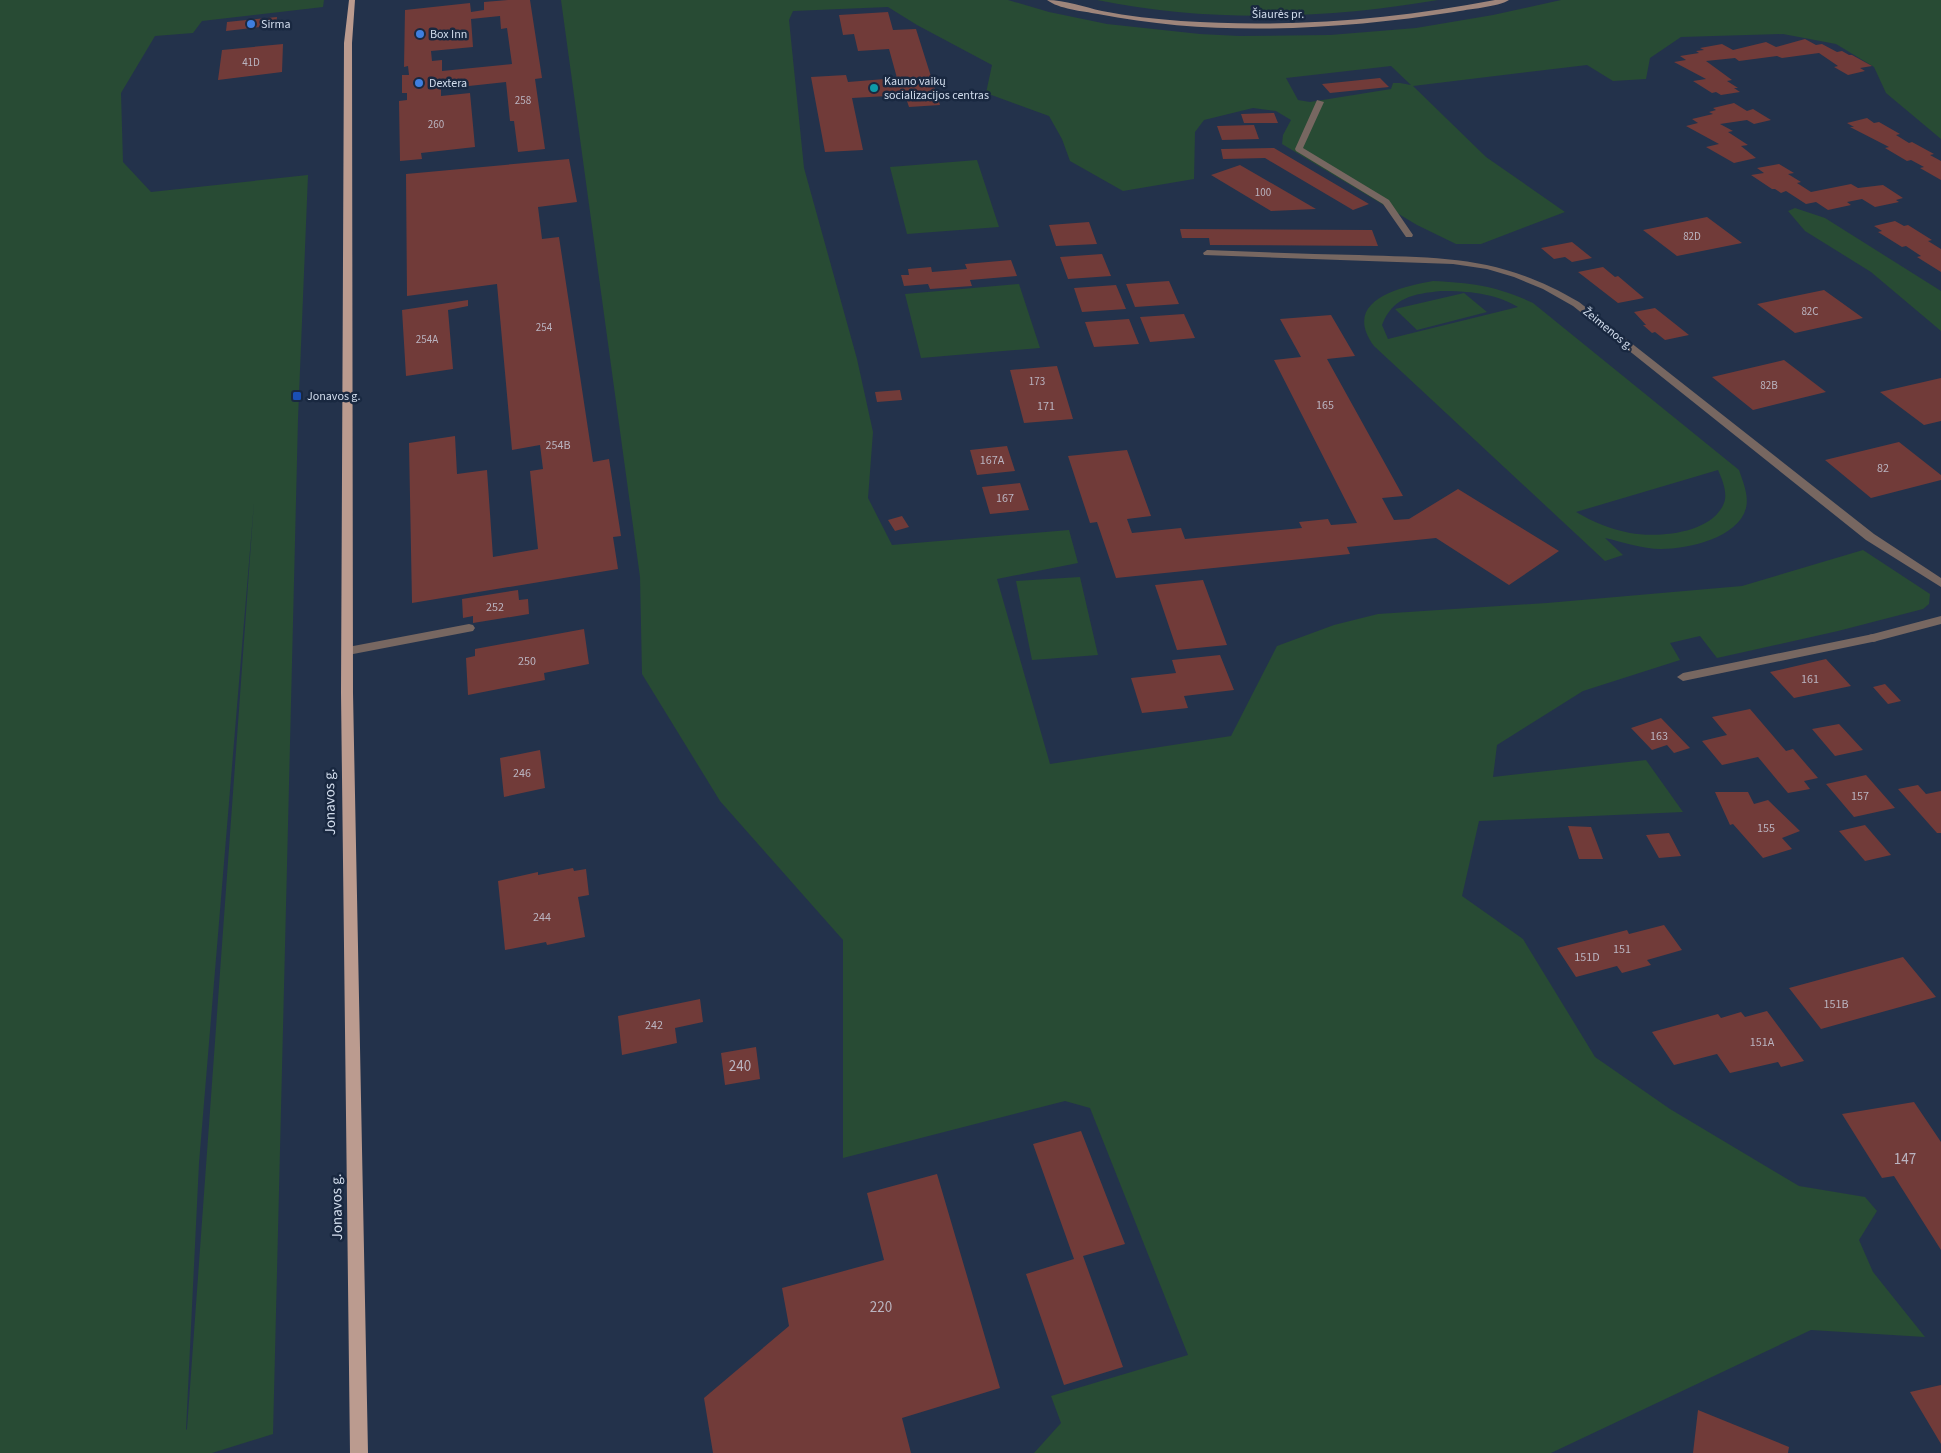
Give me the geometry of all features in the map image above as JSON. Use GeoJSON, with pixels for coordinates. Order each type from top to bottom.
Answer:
{"type":"FeatureCollection","features":[{"type":"Feature","properties":{"kind":"main road","name":"Jonavos g."},"geometry":{"type":"LineString","coordinates":[[352,0],[348,43],[348,651],[359,1453]]}},
{"type":"Feature","properties":{"kind":"main road","name":"Šiaurės pr."},"geometry":{"type":"LineString","coordinates":[[1050,0],[1103,13],[1148,20],[1263,25],[1367,21],[1424,14],[1506,0]]}},
{"type":"Feature","properties":{"kind":"street"},"geometry":{"type":"LineString","coordinates":[[1320,102],[1299,149],[1386,202],[1409,235]]}},
{"type":"Feature","properties":{"kind":"street","name":"Žeimenos g."},"geometry":{"type":"LineString","coordinates":[[1207,253],[1453,261],[1484,265],[1512,272],[1552,289],[1576,304],[1870,537],[1941,583]]}},
{"type":"Feature","properties":{"kind":"street"},"geometry":{"type":"LineString","coordinates":[[1683,677],[1873,638],[1941,620]]}},
{"type":"Feature","properties":{"kind":"street"},"geometry":{"type":"LineString","coordinates":[[348,651],[469,628]]}},
{"type":"Feature","properties":{"kind":"green space"},"geometry":{"type":"Polygon","coordinates":[[[0,0],[324,0],[323,7],[202,21],[193,33],[155,36],[121,93],[123,162],[151,192],[308,175],[298,419],[273,1434],[212,1453],[0,1453],[0,0]],[[254,502],[199,1163],[187,1429],[254,502]]]}},
{"type":"Feature","properties":{"kind":"green space"},"geometry":{"type":"Polygon","coordinates":[[[561,0],[1008,0],[1049,12],[1107,24],[1200,34],[1239,36],[1330,35],[1416,28],[1493,15],[1561,0],[1941,0],[1941,139],[1886,93],[1874,67],[1836,44],[1783,34],[1681,37],[1650,58],[1646,79],[1613,81],[1587,65],[1413,86],[1486,157],[1565,212],[1481,244],[1456,244],[1417,225],[1282,144],[1283,135],[1291,120],[1276,111],[1253,108],[1204,120],[1195,132],[1194,179],[1123,191],[1070,161],[1062,139],[1049,116],[986,93],[992,65],[917,25],[888,7],[793,11],[789,20],[804,168],[857,359],[873,432],[868,498],[892,545],[1069,530],[1078,563],[997,579],[1050,764],[1231,736],[1277,646],[1334,625],[1378,614],[1547,603],[1742,586],[1863,550],[1930,594],[1929,604],[1923,609],[1838,631],[1717,658],[1700,636],[1670,643],[1680,660],[1583,691],[1497,745],[1493,777],[1646,760],[1683,812],[1479,821],[1462,896],[1523,939],[1595,1057],[1670,1109],[1799,1186],[1865,1197],[1877,1211],[1859,1240],[1873,1272],[1925,1337],[1811,1330],[1551,1453],[1034,1453],[1061,1423],[1051,1396],[1188,1355],[1090,1108],[1065,1101],[843,1158],[843,940],[720,801],[642,674],[640,577],[561,0]],[[1391,66],[1286,78],[1298,100],[1310,102],[1391,89],[1393,83],[1411,85],[1391,66]]]}},
{"type":"Feature","properties":{"kind":"green space"},"geometry":{"type":"Polygon","coordinates":[[[1097,0],[1438,0],[1354,11],[1268,16],[1182,12],[1097,0]]]}},
{"type":"Feature","properties":{"kind":"green space"},"geometry":{"type":"Polygon","coordinates":[[[977,160],[999,227],[907,234],[890,167],[977,160]]]}},
{"type":"Feature","properties":{"kind":"green space"},"geometry":{"type":"Polygon","coordinates":[[[1795,208],[1825,218],[1941,291],[1941,331],[1871,272],[1805,231],[1788,211],[1795,208]]]}},
{"type":"Feature","properties":{"kind":"green space"},"geometry":{"type":"Polygon","coordinates":[[[1433,281],[1472,284],[1496,289],[1533,303],[1739,470],[1747,498],[1746,508],[1741,518],[1723,534],[1711,540],[1685,547],[1654,549],[1605,538],[1623,555],[1605,561],[1374,346],[1366,331],[1365,318],[1369,307],[1378,299],[1391,292],[1433,281]],[[1441,291],[1413,296],[1392,308],[1382,325],[1388,339],[1518,307],[1509,302],[1481,294],[1441,291]],[[1718,470],[1576,512],[1602,525],[1630,533],[1654,535],[1683,532],[1708,521],[1718,513],[1724,503],[1725,491],[1718,470]]]}},
{"type":"Feature","properties":{"kind":"green space"},"geometry":{"type":"Polygon","coordinates":[[[1019,284],[1040,348],[921,358],[905,294],[1019,284]]]}},
{"type":"Feature","properties":{"kind":"green space"},"geometry":{"type":"Polygon","coordinates":[[[1464,293],[1487,312],[1417,330],[1395,309],[1464,293]]]}},
{"type":"Feature","properties":{"kind":"green space"},"geometry":{"type":"Polygon","coordinates":[[[1080,577],[1098,655],[1032,660],[1016,581],[1080,577]]]}},
{"type":"Feature","properties":{"kind":"building"},"geometry":{"type":"Polygon","coordinates":[[[530,0],[542,78],[535,79],[545,149],[518,152],[514,121],[510,121],[506,82],[441,89],[441,96],[470,93],[475,147],[421,153],[422,159],[400,161],[399,101],[407,100],[407,93],[402,93],[402,75],[409,75],[408,66],[404,67],[405,10],[470,3],[471,12],[484,10],[484,2],[530,0]],[[500,16],[471,19],[473,47],[431,51],[432,61],[442,60],[442,71],[512,64],[507,28],[501,29],[500,16]]]}},
{"type":"Feature","properties":{"kind":"building","name":"Kauno vaikų socializacijos centras"},"geometry":{"type":"Polygon","coordinates":[[[888,12],[893,30],[916,29],[940,105],[909,107],[905,95],[852,98],[863,150],[825,152],[811,77],[846,75],[848,82],[897,78],[889,49],[858,51],[854,34],[843,35],[839,15],[888,12]]]}},
{"type":"Feature","properties":{"kind":"building","name":"Sirma"},"geometry":{"type":"Polygon","coordinates":[[[277,17],[276,25],[226,31],[227,22],[277,17]]]}},
{"type":"Feature","properties":{"kind":"building"},"geometry":{"type":"Polygon","coordinates":[[[1805,39],[1816,45],[1822,44],[1837,52],[1842,51],[1852,55],[1872,66],[1860,68],[1865,71],[1848,75],[1834,67],[1838,66],[1819,53],[1782,58],[1777,56],[1739,61],[1735,58],[1706,61],[1732,80],[1727,81],[1738,88],[1734,88],[1740,92],[1721,95],[1716,92],[1712,93],[1693,81],[1706,79],[1674,62],[1686,60],[1680,56],[1699,53],[1696,51],[1704,50],[1700,48],[1722,44],[1733,50],[1766,42],[1776,47],[1805,39]]]}},
{"type":"Feature","properties":{"kind":"building"},"geometry":{"type":"Polygon","coordinates":[[[283,44],[282,72],[218,80],[222,50],[283,44]]]}},
{"type":"Feature","properties":{"kind":"building"},"geometry":{"type":"Polygon","coordinates":[[[1380,78],[1389,87],[1330,93],[1322,84],[1380,78]]]}},
{"type":"Feature","properties":{"kind":"building"},"geometry":{"type":"Polygon","coordinates":[[[1734,103],[1747,111],[1753,109],[1771,120],[1754,124],[1747,120],[1720,124],[1733,131],[1728,132],[1748,145],[1741,146],[1756,158],[1734,163],[1706,147],[1719,144],[1686,126],[1698,123],[1692,119],[1713,114],[1709,112],[1716,110],[1713,108],[1734,103]]]}},
{"type":"Feature","properties":{"kind":"building"},"geometry":{"type":"Polygon","coordinates":[[[1274,113],[1278,123],[1244,123],[1241,114],[1274,113]]]}},
{"type":"Feature","properties":{"kind":"building"},"geometry":{"type":"Polygon","coordinates":[[[1867,118],[1874,123],[1879,122],[1900,134],[1896,135],[1909,143],[1912,142],[1934,154],[1930,155],[1941,161],[1941,180],[1920,168],[1924,167],[1911,160],[1907,161],[1885,148],[1889,147],[1850,127],[1854,127],[1847,123],[1867,118]]]}},
{"type":"Feature","properties":{"kind":"building"},"geometry":{"type":"Polygon","coordinates":[[[1254,125],[1259,139],[1222,140],[1217,126],[1254,125]]]}},
{"type":"Feature","properties":{"kind":"building"},"geometry":{"type":"Polygon","coordinates":[[[1274,148],[1369,204],[1353,210],[1265,158],[1223,159],[1221,149],[1274,148]]]}},
{"type":"Feature","properties":{"kind":"building"},"geometry":{"type":"Polygon","coordinates":[[[569,159],[577,202],[538,207],[542,239],[559,237],[593,462],[609,459],[621,536],[613,537],[618,569],[412,603],[409,443],[455,436],[457,474],[487,470],[493,557],[538,549],[530,471],[543,469],[540,445],[512,450],[497,284],[407,296],[406,174],[569,159]]]}},
{"type":"Feature","properties":{"kind":"building"},"geometry":{"type":"Polygon","coordinates":[[[1779,164],[1794,173],[1788,174],[1801,182],[1797,183],[1811,192],[1851,184],[1858,188],[1883,185],[1903,198],[1896,200],[1899,202],[1875,207],[1862,199],[1847,202],[1851,205],[1828,210],[1816,202],[1806,204],[1786,191],[1781,193],[1772,189],[1751,175],[1764,173],[1757,168],[1779,164]]]}},
{"type":"Feature","properties":{"kind":"building"},"geometry":{"type":"Polygon","coordinates":[[[1240,165],[1316,209],[1271,211],[1211,175],[1240,165]]]}},
{"type":"Feature","properties":{"kind":"building"},"geometry":{"type":"Polygon","coordinates":[[[1707,217],[1742,243],[1677,256],[1643,230],[1707,217]]]}},
{"type":"Feature","properties":{"kind":"building"},"geometry":{"type":"Polygon","coordinates":[[[1895,221],[1904,226],[1908,225],[1932,240],[1928,241],[1941,249],[1941,272],[1917,257],[1921,256],[1906,246],[1902,247],[1878,232],[1882,231],[1874,226],[1895,221]]]}},
{"type":"Feature","properties":{"kind":"building"},"geometry":{"type":"Polygon","coordinates":[[[1089,222],[1097,244],[1056,246],[1049,225],[1089,222]]]}},
{"type":"Feature","properties":{"kind":"building"},"geometry":{"type":"Polygon","coordinates":[[[1180,229],[1372,230],[1378,246],[1210,245],[1209,238],[1182,238],[1180,229]]]}},
{"type":"Feature","properties":{"kind":"building"},"geometry":{"type":"Polygon","coordinates":[[[1572,242],[1592,258],[1572,262],[1565,257],[1554,259],[1541,248],[1572,242]]]}},
{"type":"Feature","properties":{"kind":"building"},"geometry":{"type":"Polygon","coordinates":[[[1102,254],[1111,276],[1068,279],[1060,257],[1102,254]]]}},
{"type":"Feature","properties":{"kind":"building"},"geometry":{"type":"Polygon","coordinates":[[[1011,260],[1017,276],[970,280],[972,286],[930,289],[928,284],[904,286],[901,275],[909,275],[908,269],[931,267],[932,272],[967,269],[965,264],[1011,260]]]}},
{"type":"Feature","properties":{"kind":"building"},"geometry":{"type":"Polygon","coordinates":[[[1603,267],[1615,277],[1618,276],[1644,298],[1618,303],[1578,272],[1603,267]]]}},
{"type":"Feature","properties":{"kind":"building"},"geometry":{"type":"Polygon","coordinates":[[[1169,281],[1179,304],[1135,307],[1126,284],[1169,281]]]}},
{"type":"Feature","properties":{"kind":"building"},"geometry":{"type":"Polygon","coordinates":[[[1116,285],[1126,309],[1082,312],[1074,288],[1116,285]]]}},
{"type":"Feature","properties":{"kind":"building"},"geometry":{"type":"Polygon","coordinates":[[[1824,290],[1863,318],[1795,333],[1757,304],[1824,290]]]}},
{"type":"Feature","properties":{"kind":"building"},"geometry":{"type":"Polygon","coordinates":[[[468,300],[468,306],[448,310],[453,369],[406,376],[402,310],[468,300]]]}},
{"type":"Feature","properties":{"kind":"building"},"geometry":{"type":"Polygon","coordinates":[[[1655,308],[1689,335],[1665,340],[1655,332],[1652,333],[1643,325],[1646,325],[1634,312],[1655,308]]]}},
{"type":"Feature","properties":{"kind":"building"},"geometry":{"type":"Polygon","coordinates":[[[1184,314],[1195,338],[1150,342],[1140,317],[1184,314]]]}},
{"type":"Feature","properties":{"kind":"building"},"geometry":{"type":"Polygon","coordinates":[[[1331,315],[1355,356],[1327,359],[1403,496],[1382,498],[1394,520],[1409,519],[1458,489],[1559,551],[1509,585],[1436,538],[1347,547],[1350,554],[1116,578],[1097,522],[1090,523],[1068,456],[1127,450],[1151,516],[1127,519],[1132,533],[1181,528],[1185,539],[1302,528],[1299,522],[1328,519],[1331,525],[1357,523],[1274,360],[1301,357],[1280,319],[1331,315]]]}},
{"type":"Feature","properties":{"kind":"building"},"geometry":{"type":"Polygon","coordinates":[[[1129,319],[1139,344],[1094,347],[1085,322],[1129,319]]]}},
{"type":"Feature","properties":{"kind":"building"},"geometry":{"type":"Polygon","coordinates":[[[1784,360],[1826,392],[1753,410],[1712,377],[1784,360]]]}},
{"type":"Feature","properties":{"kind":"building"},"geometry":{"type":"Polygon","coordinates":[[[1057,366],[1073,419],[1024,423],[1010,370],[1057,366]]]}},
{"type":"Feature","properties":{"kind":"building"},"geometry":{"type":"Polygon","coordinates":[[[1941,378],[1941,421],[1924,425],[1880,392],[1941,378]]]}},
{"type":"Feature","properties":{"kind":"building"},"geometry":{"type":"Polygon","coordinates":[[[900,390],[902,400],[877,402],[875,392],[900,390]]]}},
{"type":"Feature","properties":{"kind":"building"},"geometry":{"type":"Polygon","coordinates":[[[1899,442],[1941,475],[1941,480],[1871,498],[1825,460],[1899,442]]]}},
{"type":"Feature","properties":{"kind":"building"},"geometry":{"type":"Polygon","coordinates":[[[1007,446],[1015,471],[977,475],[970,450],[1007,446]]]}},
{"type":"Feature","properties":{"kind":"building"},"geometry":{"type":"Polygon","coordinates":[[[1020,483],[1029,510],[990,514],[982,487],[1020,483]]]}},
{"type":"Feature","properties":{"kind":"building"},"geometry":{"type":"Polygon","coordinates":[[[902,516],[909,527],[895,531],[888,520],[902,516]]]}},
{"type":"Feature","properties":{"kind":"building"},"geometry":{"type":"Polygon","coordinates":[[[1203,580],[1227,645],[1177,650],[1155,585],[1203,580]]]}},
{"type":"Feature","properties":{"kind":"building"},"geometry":{"type":"Polygon","coordinates":[[[518,590],[519,600],[528,599],[529,614],[473,623],[473,616],[463,618],[462,599],[518,590]]]}},
{"type":"Feature","properties":{"kind":"building"},"geometry":{"type":"Polygon","coordinates":[[[584,629],[589,664],[544,673],[545,680],[468,695],[466,658],[475,656],[475,649],[584,629]]]}},
{"type":"Feature","properties":{"kind":"building"},"geometry":{"type":"Polygon","coordinates":[[[1220,655],[1234,690],[1184,696],[1188,708],[1142,713],[1131,678],[1176,673],[1172,660],[1220,655]]]}},
{"type":"Feature","properties":{"kind":"building"},"geometry":{"type":"Polygon","coordinates":[[[1826,659],[1851,686],[1794,698],[1770,672],[1826,659]]]}},
{"type":"Feature","properties":{"kind":"building"},"geometry":{"type":"Polygon","coordinates":[[[1885,684],[1901,701],[1888,704],[1873,687],[1885,684]]]}},
{"type":"Feature","properties":{"kind":"building"},"geometry":{"type":"Polygon","coordinates":[[[1750,709],[1786,751],[1793,749],[1818,778],[1804,781],[1810,789],[1788,793],[1758,757],[1722,765],[1702,741],[1727,735],[1712,717],[1750,709]]]}},
{"type":"Feature","properties":{"kind":"building"},"geometry":{"type":"Polygon","coordinates":[[[1661,718],[1690,748],[1674,753],[1667,745],[1652,750],[1631,728],[1661,718]]]}},
{"type":"Feature","properties":{"kind":"building"},"geometry":{"type":"Polygon","coordinates":[[[1839,724],[1863,750],[1835,756],[1812,729],[1839,724]]]}},
{"type":"Feature","properties":{"kind":"building"},"geometry":{"type":"Polygon","coordinates":[[[540,750],[545,788],[504,797],[500,758],[540,750]]]}},
{"type":"Feature","properties":{"kind":"building"},"geometry":{"type":"Polygon","coordinates":[[[1866,775],[1895,808],[1854,817],[1826,784],[1866,775]]]}},
{"type":"Feature","properties":{"kind":"building"},"geometry":{"type":"Polygon","coordinates":[[[1918,785],[1926,794],[1941,791],[1941,833],[1937,833],[1898,789],[1918,785]]]}},
{"type":"Feature","properties":{"kind":"building"},"geometry":{"type":"Polygon","coordinates":[[[1715,792],[1748,792],[1754,804],[1768,800],[1800,831],[1782,838],[1792,849],[1763,858],[1733,824],[1730,825],[1715,792]]]}},
{"type":"Feature","properties":{"kind":"building"},"geometry":{"type":"Polygon","coordinates":[[[1865,825],[1891,855],[1865,861],[1839,831],[1865,825]]]}},
{"type":"Feature","properties":{"kind":"building"},"geometry":{"type":"Polygon","coordinates":[[[1568,826],[1591,827],[1603,859],[1579,859],[1568,826]]]}},
{"type":"Feature","properties":{"kind":"building"},"geometry":{"type":"Polygon","coordinates":[[[1669,833],[1681,856],[1659,858],[1646,835],[1669,833]]]}},
{"type":"Feature","properties":{"kind":"building"},"geometry":{"type":"Polygon","coordinates":[[[573,868],[574,871],[586,869],[589,895],[578,897],[585,937],[547,945],[546,942],[505,950],[498,881],[538,872],[538,875],[573,868]]]}},
{"type":"Feature","properties":{"kind":"building"},"geometry":{"type":"Polygon","coordinates":[[[1664,925],[1682,950],[1647,960],[1651,965],[1622,973],[1617,966],[1576,977],[1557,948],[1627,930],[1629,934],[1664,925]]]}},
{"type":"Feature","properties":{"kind":"building"},"geometry":{"type":"Polygon","coordinates":[[[1903,957],[1936,997],[1821,1029],[1789,988],[1903,957]]]}},
{"type":"Feature","properties":{"kind":"building"},"geometry":{"type":"Polygon","coordinates":[[[700,999],[703,1022],[675,1028],[677,1043],[622,1055],[618,1016],[700,999]]]}},
{"type":"Feature","properties":{"kind":"building"},"geometry":{"type":"Polygon","coordinates":[[[1767,1011],[1804,1061],[1781,1067],[1778,1062],[1730,1073],[1717,1054],[1674,1065],[1652,1032],[1718,1014],[1721,1018],[1741,1012],[1745,1017],[1767,1011]]]}},
{"type":"Feature","properties":{"kind":"building"},"geometry":{"type":"Polygon","coordinates":[[[756,1047],[760,1079],[725,1085],[721,1053],[756,1047]]]}},
{"type":"Feature","properties":{"kind":"building"},"geometry":{"type":"Polygon","coordinates":[[[1914,1102],[1941,1142],[1941,1250],[1894,1176],[1882,1178],[1842,1114],[1914,1102]]]}},
{"type":"Feature","properties":{"kind":"building"},"geometry":{"type":"Polygon","coordinates":[[[1081,1131],[1125,1244],[1083,1256],[1123,1367],[1064,1385],[1026,1274],[1074,1259],[1033,1144],[1081,1131]]]}},
{"type":"Feature","properties":{"kind":"building"},"geometry":{"type":"Polygon","coordinates":[[[937,1174],[1000,1388],[902,1418],[911,1453],[713,1453],[704,1398],[789,1326],[782,1288],[884,1260],[867,1193],[937,1174]]]}},
{"type":"Feature","properties":{"kind":"building"},"geometry":{"type":"Polygon","coordinates":[[[1941,1385],[1941,1444],[1910,1392],[1941,1385]]]}},
{"type":"Feature","properties":{"kind":"building"},"geometry":{"type":"Polygon","coordinates":[[[1698,1410],[1789,1447],[1788,1453],[1693,1453],[1698,1410]]]}},
{"type":"Feature","properties":{"kind":"place","name":"Sirma"},"geometry":{"type":"Point","coordinates":[251,24]}},
{"type":"Feature","properties":{"kind":"place","name":"Box Inn"},"geometry":{"type":"Point","coordinates":[420,34]}},
{"type":"Feature","properties":{"kind":"place","name":"Dextera"},"geometry":{"type":"Point","coordinates":[419,83]}},
{"type":"Feature","properties":{"kind":"place","name":"Kauno vaikų socializacijos centras"},"geometry":{"type":"Point","coordinates":[874,88]}},
{"type":"Feature","properties":{"kind":"place","name":"Jonavos g."},"geometry":{"type":"Point","coordinates":[297,396]}}]}
